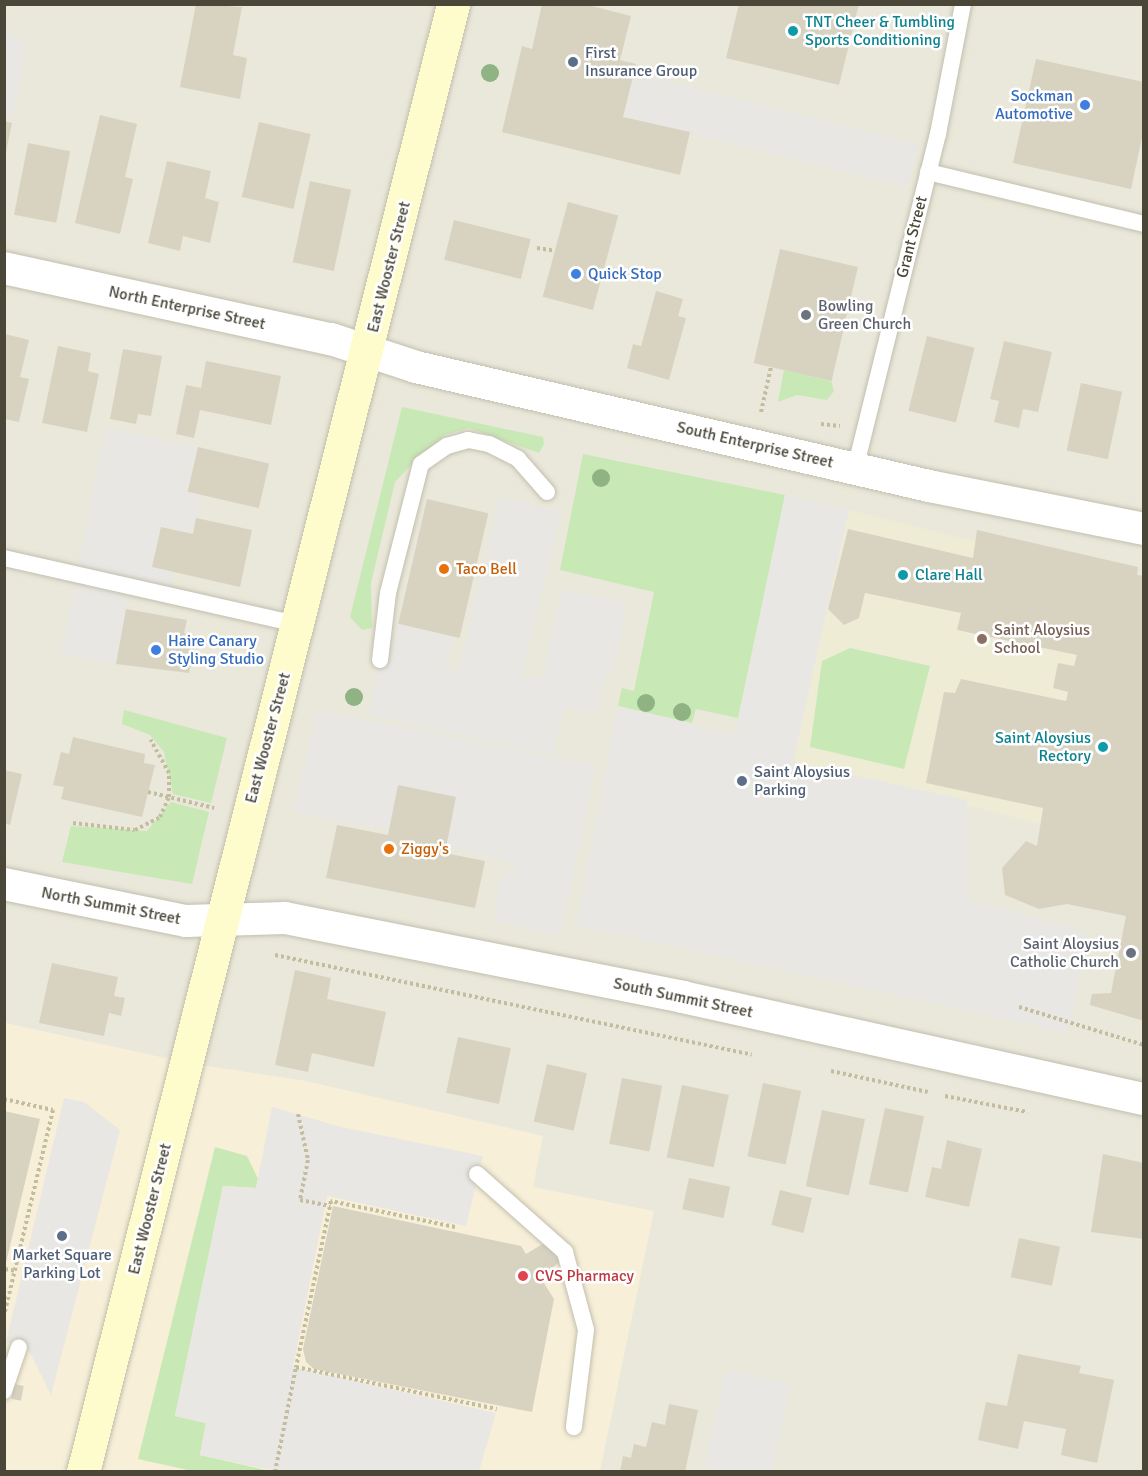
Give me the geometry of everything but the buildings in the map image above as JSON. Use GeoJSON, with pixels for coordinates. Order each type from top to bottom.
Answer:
{"type":"FeatureCollection","features":[{"type":"Feature","properties":{"kind":"main road","name":"East Wooster Street"},"geometry":{"type":"LineString","coordinates":[[83,1472],[219,919],[369,352],[453,4]]}},
{"type":"Feature","properties":{"kind":"street","name":"North Enterprise Street"},"geometry":{"type":"LineString","coordinates":[[4,268],[369,352]]}},
{"type":"Feature","properties":{"kind":"street","name":"South Enterprise Street"},"geometry":{"type":"LineString","coordinates":[[369,352],[855,469],[1143,529]]}},
{"type":"Feature","properties":{"kind":"street","name":"North Summit Street"},"geometry":{"type":"LineString","coordinates":[[4,884],[186,921],[219,919]]}},
{"type":"Feature","properties":{"kind":"street","name":"South Summit Street"},"geometry":{"type":"LineString","coordinates":[[219,919],[285,918],[683,997],[1143,1098]]}},
{"type":"Feature","properties":{"kind":"lane","name":"Grant Street"},"geometry":{"type":"LineString","coordinates":[[855,469],[928,172],[963,4]]}},
{"type":"Feature","properties":{"kind":"lane"},"geometry":{"type":"LineString","coordinates":[[928,172],[1143,224]]}},
{"type":"Feature","properties":{"kind":"lane"},"geometry":{"type":"LineString","coordinates":[[380,660],[388,593],[421,464],[458,443],[489,444],[518,459],[547,492]]}},
{"type":"Feature","properties":{"kind":"lane"},"geometry":{"type":"LineString","coordinates":[[4,558],[298,624]]}},
{"type":"Feature","properties":{"kind":"lane"},"geometry":{"type":"LineString","coordinates":[[477,1174],[565,1252],[586,1330],[574,1426]]}},
{"type":"Feature","properties":{"kind":"lane"},"geometry":{"type":"LineString","coordinates":[[4,1391],[19,1347]]}},
{"type":"Feature","properties":{"kind":"path"},"geometry":{"type":"LineString","coordinates":[[537,248],[555,251]]}},
{"type":"Feature","properties":{"kind":"path"},"geometry":{"type":"LineString","coordinates":[[760,416],[771,367]]}},
{"type":"Feature","properties":{"kind":"path"},"geometry":{"type":"LineString","coordinates":[[74,823],[146,828],[160,818],[169,797],[165,760],[151,740]]}},
{"type":"Feature","properties":{"kind":"path"},"geometry":{"type":"LineString","coordinates":[[148,792],[215,808]]}},
{"type":"Feature","properties":{"kind":"path"},"geometry":{"type":"LineString","coordinates":[[265,953],[752,1055]]}},
{"type":"Feature","properties":{"kind":"path"},"geometry":{"type":"LineString","coordinates":[[1019,1007],[1143,1045]]}},
{"type":"Feature","properties":{"kind":"path"},"geometry":{"type":"LineString","coordinates":[[831,1071],[928,1092]]}},
{"type":"Feature","properties":{"kind":"path"},"geometry":{"type":"LineString","coordinates":[[945,1096],[1026,1113]]}},
{"type":"Feature","properties":{"kind":"path"},"geometry":{"type":"LineString","coordinates":[[4,1099],[53,1110],[4,1315]]}},
{"type":"Feature","properties":{"kind":"path"},"geometry":{"type":"LineString","coordinates":[[298,1114],[308,1160],[300,1200],[330,1206]]}},
{"type":"Feature","properties":{"kind":"path"},"geometry":{"type":"LineString","coordinates":[[275,1472],[331,1201],[454,1227]]}},
{"type":"Feature","properties":{"kind":"path"},"geometry":{"type":"LineString","coordinates":[[5,1269],[15,1271]]}},
{"type":"Feature","properties":{"kind":"path"},"geometry":{"type":"LineString","coordinates":[[296,1367],[497,1409]]}},
{"type":"Feature","properties":{"kind":"shaded area"},"geometry":{"type":"Polygon","coordinates":[[[5,5],[1143,5],[1143,1471],[83,1471],[188,1064],[5,1023],[5,5]]]}},
{"type":"Feature","properties":{"kind":"shaded area"},"geometry":{"type":"Polygon","coordinates":[[[5,33],[26,39],[13,116],[5,114],[5,33]]]}},
{"type":"Feature","properties":{"kind":"shaded area"},"geometry":{"type":"Polygon","coordinates":[[[634,73],[918,144],[907,188],[623,117],[634,73]]]}},
{"type":"Feature","properties":{"kind":"shaded area"},"geometry":{"type":"Polygon","coordinates":[[[105,428],[198,447],[187,491],[203,496],[193,534],[161,527],[175,572],[168,592],[129,584],[116,664],[61,655],[105,428]]]}},
{"type":"Feature","properties":{"kind":"shaded area","name":"Saint Aloysius Parking"},"geometry":{"type":"Polygon","coordinates":[[[785,495],[849,510],[793,762],[967,800],[969,899],[1088,933],[1068,1033],[576,925],[618,706],[735,735],[785,495]]]}},
{"type":"Feature","properties":{"kind":"shaded area"},"geometry":{"type":"Polygon","coordinates":[[[499,497],[562,511],[521,678],[542,678],[562,589],[627,603],[613,673],[605,675],[596,714],[564,708],[553,755],[368,714],[383,648],[392,650],[398,624],[453,636],[446,668],[459,671],[499,497]]]}},
{"type":"Feature","properties":{"kind":"shaded area","name":"Saint Aloysius School"},"geometry":{"type":"Polygon","coordinates":[[[849,510],[1143,583],[1081,834],[787,760],[849,510]]]}},
{"type":"Feature","properties":{"kind":"shaded area"},"geometry":{"type":"Polygon","coordinates":[[[318,710],[596,766],[560,936],[493,920],[502,873],[518,874],[508,861],[446,846],[456,797],[398,785],[389,830],[293,812],[318,710]]]}},
{"type":"Feature","properties":{"kind":"shaded area"},"geometry":{"type":"Polygon","coordinates":[[[5,1023],[188,1063],[306,1081],[543,1136],[533,1187],[654,1211],[600,1471],[5,1472],[5,1023]]]}},
{"type":"Feature","properties":{"kind":"shaded area","name":"Market Square Parking Lot"},"geometry":{"type":"Polygon","coordinates":[[[64,1098],[84,1102],[120,1130],[51,1395],[29,1351],[6,1342],[64,1098]]]}},
{"type":"Feature","properties":{"kind":"shaded area"},"geometry":{"type":"Polygon","coordinates":[[[272,1107],[341,1127],[483,1156],[466,1226],[327,1196],[293,1367],[496,1413],[479,1471],[277,1471],[200,1455],[206,1423],[175,1416],[223,1186],[256,1188],[272,1107]]]}},
{"type":"Feature","properties":{"kind":"shaded area"},"geometry":{"type":"Polygon","coordinates":[[[726,1370],[791,1384],[772,1471],[704,1471],[726,1370]]]}},
{"type":"Feature","properties":{"kind":"green space"},"geometry":{"type":"Polygon","coordinates":[[[784,370],[831,381],[834,391],[827,400],[797,395],[778,402],[784,370]]]}},
{"type":"Feature","properties":{"kind":"green space"},"geometry":{"type":"Polygon","coordinates":[[[402,407],[543,437],[544,444],[539,453],[469,428],[445,435],[409,467],[395,482],[371,583],[372,628],[362,630],[350,617],[402,407]]]}},
{"type":"Feature","properties":{"kind":"green space"},"geometry":{"type":"Polygon","coordinates":[[[583,454],[785,495],[738,718],[696,709],[692,723],[618,706],[622,688],[634,691],[654,592],[560,570],[583,454]]]}},
{"type":"Feature","properties":{"kind":"green space"},"geometry":{"type":"Polygon","coordinates":[[[850,648],[930,666],[904,769],[810,747],[822,661],[850,648]]]}},
{"type":"Feature","properties":{"kind":"green space"},"geometry":{"type":"Polygon","coordinates":[[[124,710],[227,738],[211,803],[173,794],[164,752],[150,735],[122,724],[124,710]]]}},
{"type":"Feature","properties":{"kind":"green space"},"geometry":{"type":"Polygon","coordinates":[[[171,802],[209,812],[192,884],[62,862],[71,826],[147,831],[171,802]]]}},
{"type":"Feature","properties":{"kind":"green space"},"geometry":{"type":"Polygon","coordinates":[[[215,1147],[247,1156],[258,1179],[256,1188],[223,1186],[175,1416],[206,1423],[200,1455],[270,1471],[192,1471],[138,1459],[215,1147]]]}},
{"type":"Feature","properties":{"kind":"place","name":"TNT Cheer & Tumbling Sports Conditioning"},"geometry":{"type":"Point","coordinates":[793,31]}},
{"type":"Feature","properties":{"kind":"place","name":"First Insurance Group"},"geometry":{"type":"Point","coordinates":[573,62]}},
{"type":"Feature","properties":{"kind":"place","name":"Sockman Automotive"},"geometry":{"type":"Point","coordinates":[1085,105]}},
{"type":"Feature","properties":{"kind":"place","name":"Quick Stop"},"geometry":{"type":"Point","coordinates":[576,274]}},
{"type":"Feature","properties":{"kind":"place","name":"Bowling Green Church"},"geometry":{"type":"Point","coordinates":[806,315]}},
{"type":"Feature","properties":{"kind":"place","name":"Taco Bell"},"geometry":{"type":"Point","coordinates":[444,569]}},
{"type":"Feature","properties":{"kind":"place","name":"Clare Hall"},"geometry":{"type":"Point","coordinates":[903,575]}},
{"type":"Feature","properties":{"kind":"place","name":"Saint Aloysius School"},"geometry":{"type":"Point","coordinates":[982,639]}},
{"type":"Feature","properties":{"kind":"place","name":"Haire Canary Styling Studio"},"geometry":{"type":"Point","coordinates":[156,650]}},
{"type":"Feature","properties":{"kind":"place","name":"Saint Aloysius Rectory"},"geometry":{"type":"Point","coordinates":[1103,747]}},
{"type":"Feature","properties":{"kind":"place","name":"Saint Aloysius Parking"},"geometry":{"type":"Point","coordinates":[742,781]}},
{"type":"Feature","properties":{"kind":"place","name":"Ziggy's"},"geometry":{"type":"Point","coordinates":[389,849]}},
{"type":"Feature","properties":{"kind":"place","name":"Saint Aloysius Catholic Church"},"geometry":{"type":"Point","coordinates":[1131,953]}},
{"type":"Feature","properties":{"kind":"place","name":"Market Square Parking Lot"},"geometry":{"type":"Point","coordinates":[62,1236]}},
{"type":"Feature","properties":{"kind":"place","name":"CVS Pharmacy"},"geometry":{"type":"Point","coordinates":[523,1276]}}]}
